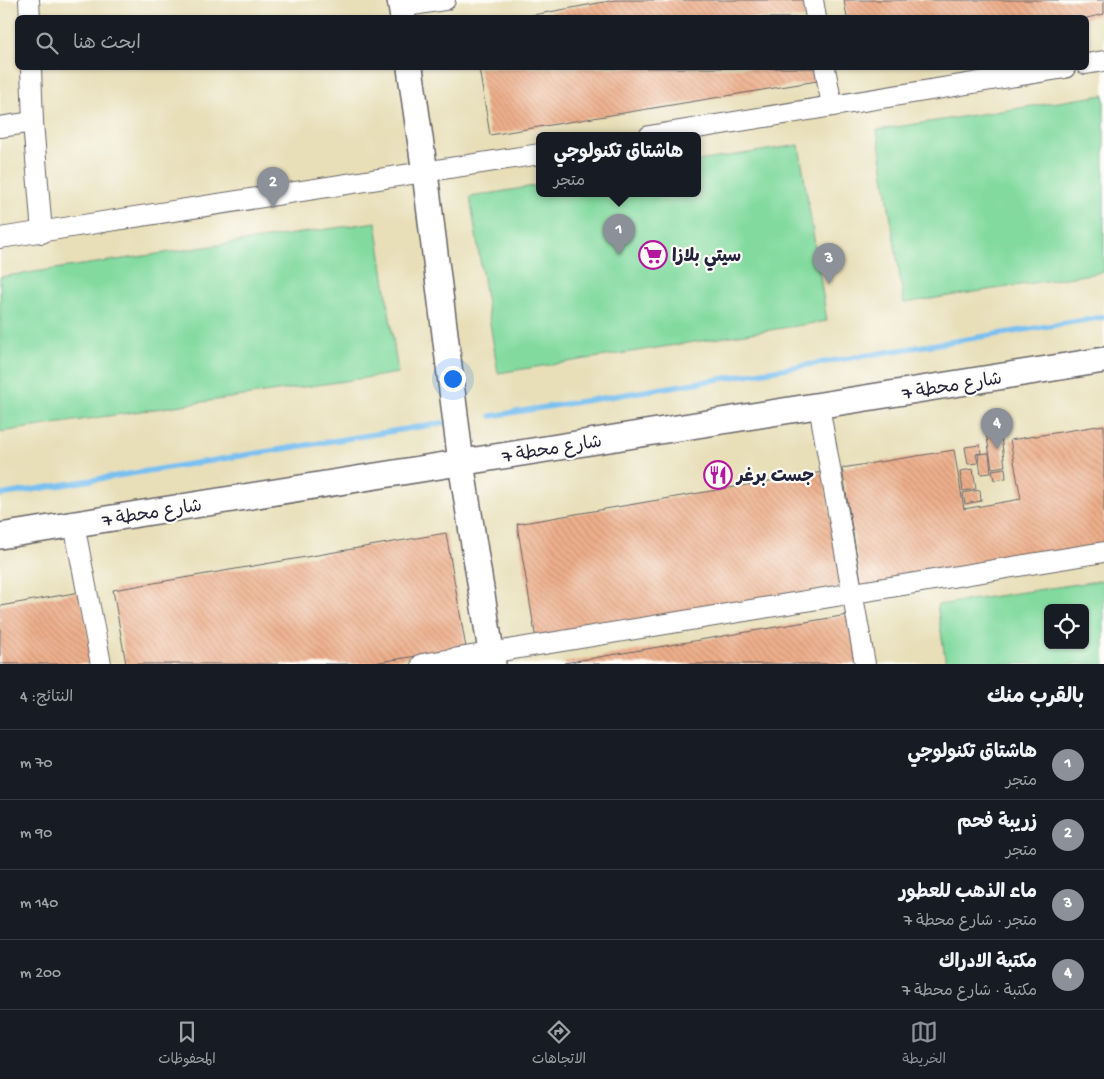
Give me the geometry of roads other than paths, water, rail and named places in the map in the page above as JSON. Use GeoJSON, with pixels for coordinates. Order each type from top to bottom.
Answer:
{"type":"FeatureCollection","features":[{"type":"Feature","properties":{"kind":"street"},"geometry":{"type":"LineString","coordinates":[[29,0],[30,15]]}},
{"type":"Feature","properties":{"kind":"street"},"geometry":{"type":"LineString","coordinates":[[402,8],[445,0]]}},
{"type":"Feature","properties":{"kind":"street"},"geometry":{"type":"LineString","coordinates":[[813,0],[816,15]]}},
{"type":"Feature","properties":{"kind":"street"},"geometry":{"type":"LineString","coordinates":[[1089,64],[1104,61]]}},
{"type":"Feature","properties":{"kind":"street"},"geometry":{"type":"LineString","coordinates":[[31,70],[33,122],[42,233]]}},
{"type":"Feature","properties":{"kind":"street"},"geometry":{"type":"LineString","coordinates":[[410,70],[461,463],[492,658]]}},
{"type":"Feature","properties":{"kind":"street"},"geometry":{"type":"LineString","coordinates":[[825,70],[832,106]]}},
{"type":"Feature","properties":{"kind":"street"},"geometry":{"type":"LineString","coordinates":[[673,132],[1053,70]]}},
{"type":"Feature","properties":{"kind":"street"},"geometry":{"type":"LineString","coordinates":[[0,127],[33,122]]}},
{"type":"Feature","properties":{"kind":"street"},"geometry":{"type":"LineString","coordinates":[[0,238],[42,233],[536,155]]}},
{"type":"Feature","properties":{"kind":"street","name":"شارع محطة 7"},"geometry":{"type":"LineString","coordinates":[[0,536],[1104,360]]}},
{"type":"Feature","properties":{"kind":"street"},"geometry":{"type":"LineString","coordinates":[[819,406],[865,664]]}},
{"type":"Feature","properties":{"kind":"street"},"geometry":{"type":"LineString","coordinates":[[74,524],[101,664]]}},
{"type":"Feature","properties":{"kind":"street"},"geometry":{"type":"LineString","coordinates":[[422,664],[492,658],[1104,552]]}},
{"type":"Feature","properties":{"kind":"waterway"},"geometry":{"type":"LineString","coordinates":[[491,416],[1104,317]]}},
{"type":"Feature","properties":{"kind":"waterway"},"geometry":{"type":"LineString","coordinates":[[0,495],[443,423]]}},
{"type":"Feature","properties":{"kind":"place","name":"زريبة فحم"},"geometry":{"type":"Point","coordinates":[273,208]}},
{"type":"Feature","properties":{"kind":"place","name":"هاشتاق تكنولوجي"},"geometry":{"type":"Point","coordinates":[619,255]}},
{"type":"Feature","properties":{"kind":"place","name":"سيتي بلازا"},"geometry":{"type":"Point","coordinates":[653,255]}},
{"type":"Feature","properties":{"kind":"place","name":"ماء الذهب للعطور"},"geometry":{"type":"Point","coordinates":[829,284]}},
{"type":"Feature","properties":{"kind":"place","name":"مكتبة الادراك"},"geometry":{"type":"Point","coordinates":[997,449]}},
{"type":"Feature","properties":{"kind":"place","name":"جست برغر"},"geometry":{"type":"Point","coordinates":[718,475]}}]}
